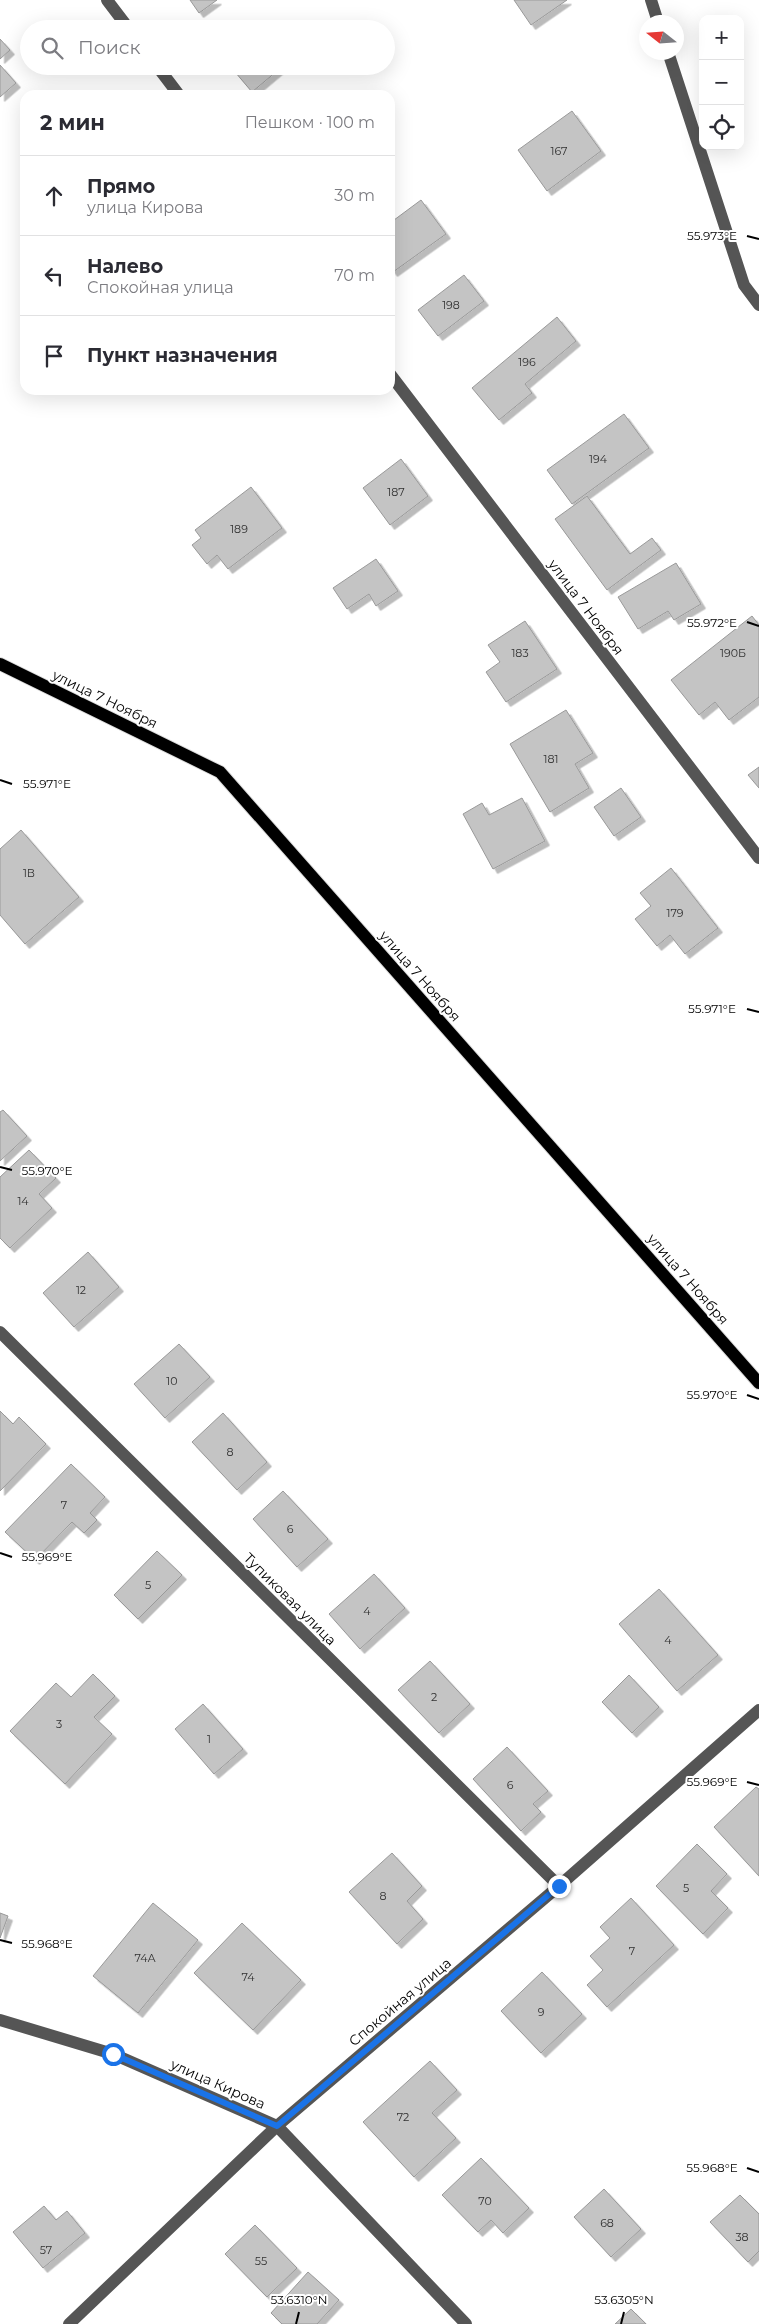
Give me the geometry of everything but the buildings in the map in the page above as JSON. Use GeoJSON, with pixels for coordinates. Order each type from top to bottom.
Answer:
{"type":"FeatureCollection","features":[{"type":"Feature","properties":{"kind":"main road","name":"улица 7 Ноября"},"geometry":{"type":"LineString","coordinates":[[0,664],[220,772],[759,1383]]}},
{"type":"Feature","properties":{"kind":"street"},"geometry":{"type":"LineString","coordinates":[[107,0],[122,20]]}},
{"type":"Feature","properties":{"kind":"street"},"geometry":{"type":"LineString","coordinates":[[651,0],[656,15]]}},
{"type":"Feature","properties":{"kind":"street"},"geometry":{"type":"LineString","coordinates":[[671,60],[744,285],[759,305]]}},
{"type":"Feature","properties":{"kind":"street"},"geometry":{"type":"LineString","coordinates":[[164,75],[175,90]]}},
{"type":"Feature","properties":{"kind":"street","name":"улица 7 Ноября"},"geometry":{"type":"LineString","coordinates":[[395,381],[759,858]]}},
{"type":"Feature","properties":{"kind":"street","name":"Тупиковая улица"},"geometry":{"type":"LineString","coordinates":[[0,1332],[559,1886]]}},
{"type":"Feature","properties":{"kind":"street","name":"Спокойная улица"},"geometry":{"type":"LineString","coordinates":[[69,2324],[277,2126],[559,1886],[759,1710]]}},
{"type":"Feature","properties":{"kind":"street","name":"улица Кирова"},"geometry":{"type":"LineString","coordinates":[[0,2020],[113,2054],[277,2126],[466,2324]]}},
{"type":"Feature","properties":{"kind":"route"},"geometry":{"type":"LineString","coordinates":[[113,2054],[277,2126],[559,1886]]}}]}
